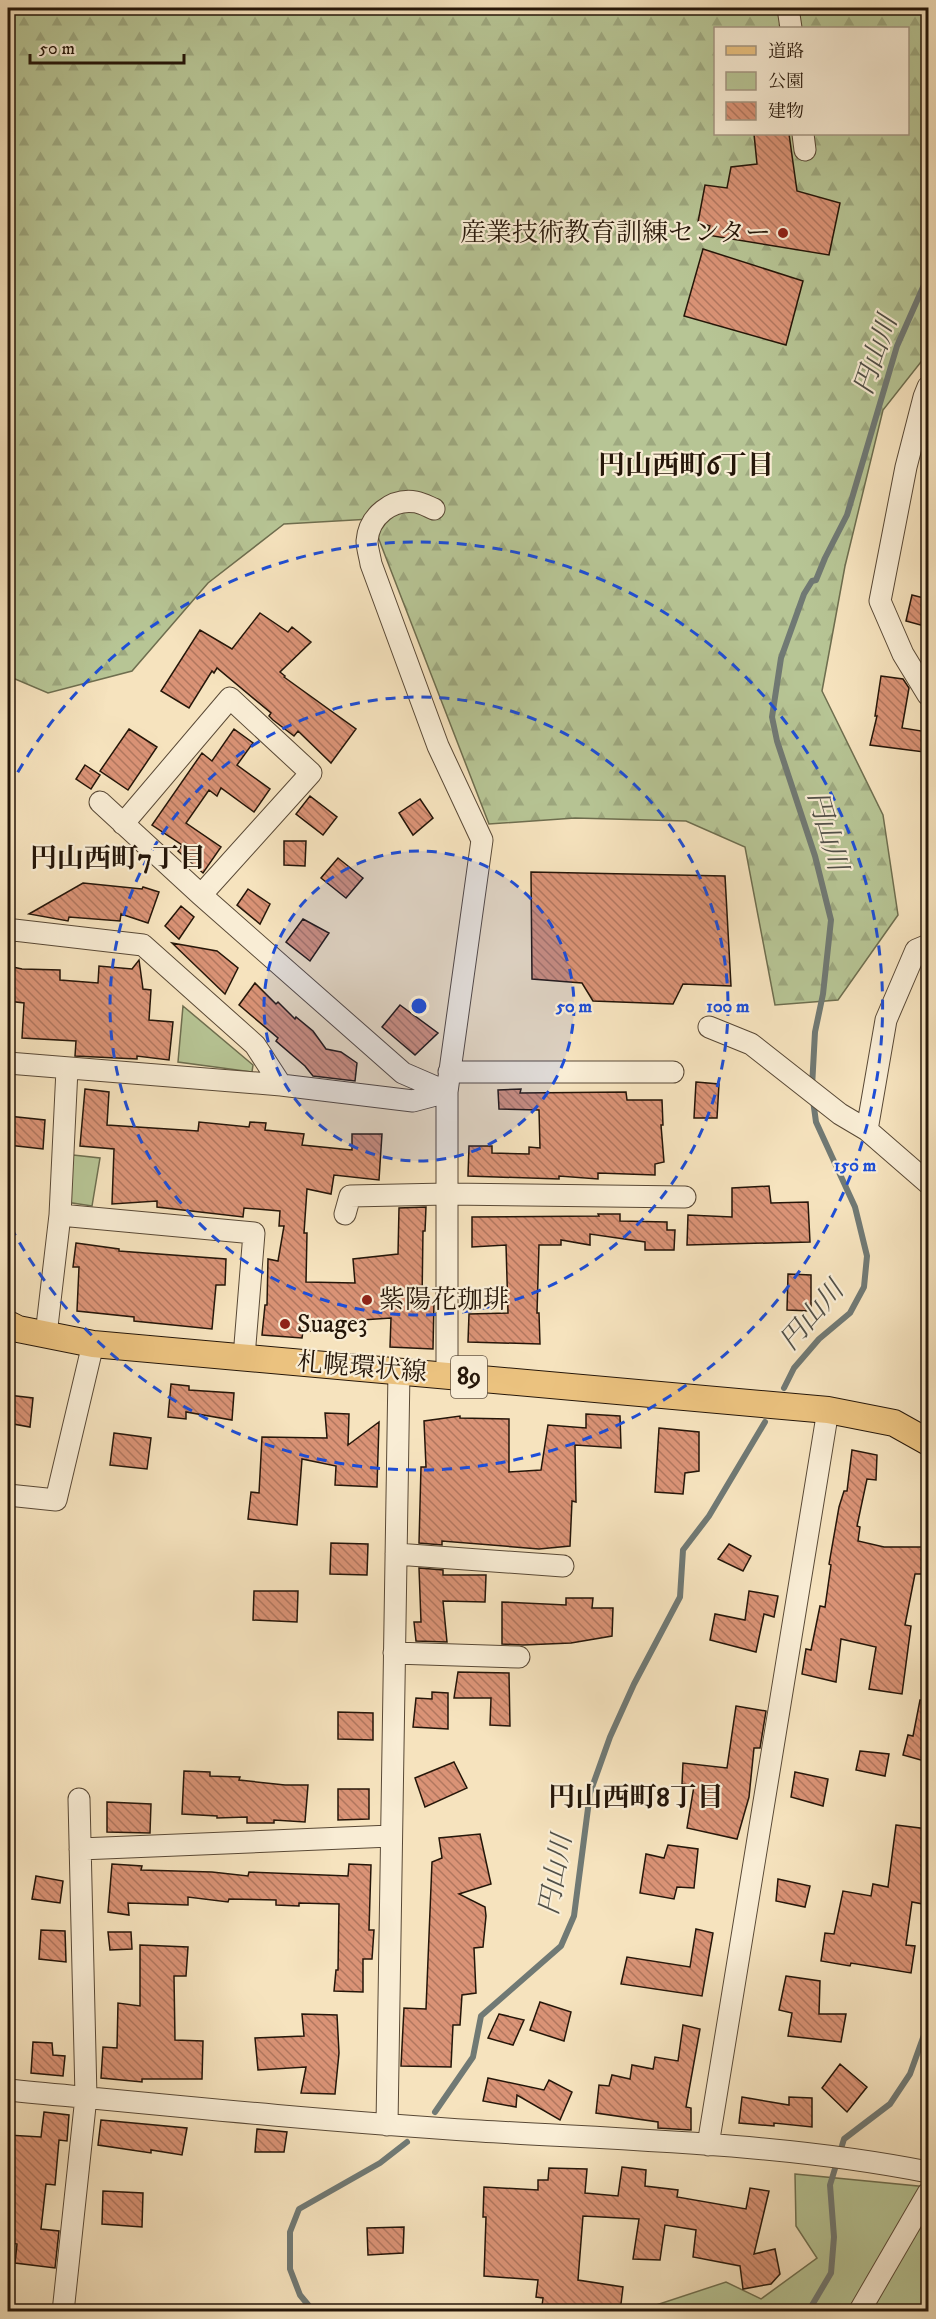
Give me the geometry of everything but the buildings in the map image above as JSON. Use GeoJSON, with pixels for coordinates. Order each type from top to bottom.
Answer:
{"type":"FeatureCollection","features":[{"type":"Feature","properties":{"kind":"main road","name":"札幌環状線"},"geometry":{"type":"LineString","coordinates":[[11,1331],[93,1344],[828,1410],[894,1423],[928,1440]]}},
{"type":"Feature","properties":{"kind":"street"},"geometry":{"type":"LineString","coordinates":[[788,8],[791,27]]}},
{"type":"Feature","properties":{"kind":"street"},"geometry":{"type":"LineString","coordinates":[[928,387],[906,467],[880,601],[903,654],[928,695]]}},
{"type":"Feature","properties":{"kind":"street"},"geometry":{"type":"LineString","coordinates":[[434,509],[417,502],[401,502],[385,507],[373,521],[367,541],[371,564],[438,746],[482,840],[448,1082],[447,1376]]}},
{"type":"Feature","properties":{"kind":"street"},"geometry":{"type":"LineString","coordinates":[[123,824],[230,698],[310,773],[201,896]]}},
{"type":"Feature","properties":{"kind":"street"},"geometry":{"type":"LineString","coordinates":[[100,802],[201,896],[403,1073],[448,1082],[673,1072]]}},
{"type":"Feature","properties":{"kind":"street"},"geometry":{"type":"LineString","coordinates":[[8,933],[14,930],[143,945],[255,1045],[281,1085]]}},
{"type":"Feature","properties":{"kind":"street"},"geometry":{"type":"LineString","coordinates":[[867,1130],[886,1020],[916,950],[928,945]]}},
{"type":"Feature","properties":{"kind":"street"},"geometry":{"type":"LineString","coordinates":[[709,1028],[751,1044],[840,1114],[867,1130],[928,1183]]}},
{"type":"Feature","properties":{"kind":"street"},"geometry":{"type":"LineString","coordinates":[[8,1063],[281,1085],[413,1101],[448,1082]]}},
{"type":"Feature","properties":{"kind":"street"},"geometry":{"type":"LineString","coordinates":[[46,1335],[60,1215],[67,1069]]}},
{"type":"Feature","properties":{"kind":"street"},"geometry":{"type":"LineString","coordinates":[[345,1214],[350,1196],[447,1194],[685,1197]]}},
{"type":"Feature","properties":{"kind":"street"},"geometry":{"type":"LineString","coordinates":[[60,1215],[254,1233],[244,1358]]}},
{"type":"Feature","properties":{"kind":"street"},"geometry":{"type":"LineString","coordinates":[[8,1495],[56,1500],[93,1344]]}},
{"type":"Feature","properties":{"kind":"street"},"geometry":{"type":"LineString","coordinates":[[387,2125],[399,1371]]}},
{"type":"Feature","properties":{"kind":"street"},"geometry":{"type":"LineString","coordinates":[[708,2145],[828,1410]]}},
{"type":"Feature","properties":{"kind":"street"},"geometry":{"type":"LineString","coordinates":[[396,1554],[563,1566]]}},
{"type":"Feature","properties":{"kind":"street"},"geometry":{"type":"LineString","coordinates":[[394,1653],[519,1658]]}},
{"type":"Feature","properties":{"kind":"street"},"geometry":{"type":"LineString","coordinates":[[63,2312],[86,2097],[79,1799]]}},
{"type":"Feature","properties":{"kind":"street"},"geometry":{"type":"LineString","coordinates":[[80,1849],[391,1836]]}},
{"type":"Feature","properties":{"kind":"street"},"geometry":{"type":"LineString","coordinates":[[8,2090],[387,2125],[708,2145],[873,2161],[928,2172]]}},
{"type":"Feature","properties":{"kind":"street"},"geometry":{"type":"LineString","coordinates":[[859,2312],[928,2193]]}},
{"type":"Feature","properties":{"kind":"green space"},"geometry":{"type":"Polygon","coordinates":[[[8,8],[928,8],[928,353],[883,410],[845,566],[822,691],[883,815],[898,915],[838,1000],[775,1005],[745,847],[686,821],[575,818],[489,824],[371,519],[284,524],[208,583],[132,671],[48,693],[8,676],[8,8]]]}},
{"type":"Feature","properties":{"kind":"green space"},"geometry":{"type":"Polygon","coordinates":[[[183,1006],[253,1065],[252,1072],[178,1062],[183,1006]]]}},
{"type":"Feature","properties":{"kind":"green space"},"geometry":{"type":"Polygon","coordinates":[[[73,1155],[100,1158],[92,1206],[66,1202],[73,1155]]]}},
{"type":"Feature","properties":{"kind":"green space"},"geometry":{"type":"Polygon","coordinates":[[[795,2174],[928,2187],[928,2311],[635,2312],[726,2282],[761,2299],[817,2258],[796,2226],[795,2174]]]}},
{"type":"Feature","properties":{"kind":"waterway","name":"円山川"},"geometry":{"type":"LineString","coordinates":[[812,1087],[815,1032],[823,994],[831,920],[815,856],[777,741],[772,717],[781,658],[804,594],[812,581],[816,580],[847,515],[897,346],[928,276]]}},
{"type":"Feature","properties":{"kind":"waterway","name":"円山川"},"geometry":{"type":"LineString","coordinates":[[784,1388],[794,1368],[819,1339],[850,1313],[864,1287],[867,1256],[855,1207],[816,1122],[813,1100]]}},
{"type":"Feature","properties":{"kind":"waterway","name":"円山川"},"geometry":{"type":"LineString","coordinates":[[435,2112],[473,2057],[481,2016],[561,1946],[574,1916],[590,1793],[610,1737],[634,1684],[680,1597],[683,1550],[709,1516],[765,1422]]}},
{"type":"Feature","properties":{"kind":"waterway"},"geometry":{"type":"LineString","coordinates":[[808,2312],[831,2273],[834,2237],[830,2185],[844,2139],[890,2104],[910,2074],[928,2024]]}},
{"type":"Feature","properties":{"kind":"waterway","name":"円山川"},"geometry":{"type":"LineString","coordinates":[[314,2312],[300,2295],[290,2269],[290,2232],[299,2209],[380,2163],[407,2142]]}},
{"type":"Feature","properties":{"kind":"place","name":"産業技術教育訓練センター"},"geometry":{"type":"Point","coordinates":[783,233]}},
{"type":"Feature","properties":{"kind":"place","name":"紫陽花珈琲"},"geometry":{"type":"Point","coordinates":[367,1300]}},
{"type":"Feature","properties":{"kind":"place","name":"Suage3"},"geometry":{"type":"Point","coordinates":[285,1324]}},
{"type":"Feature","properties":{"kind":"district","name":"円山西町6丁目"},"geometry":{"type":"Point","coordinates":[686,466]}},
{"type":"Feature","properties":{"kind":"district","name":"円山西町7丁目"},"geometry":{"type":"Point","coordinates":[118,859]}},
{"type":"Feature","properties":{"kind":"district","name":"円山西町8丁目"},"geometry":{"type":"Point","coordinates":[636,1798]}}]}
